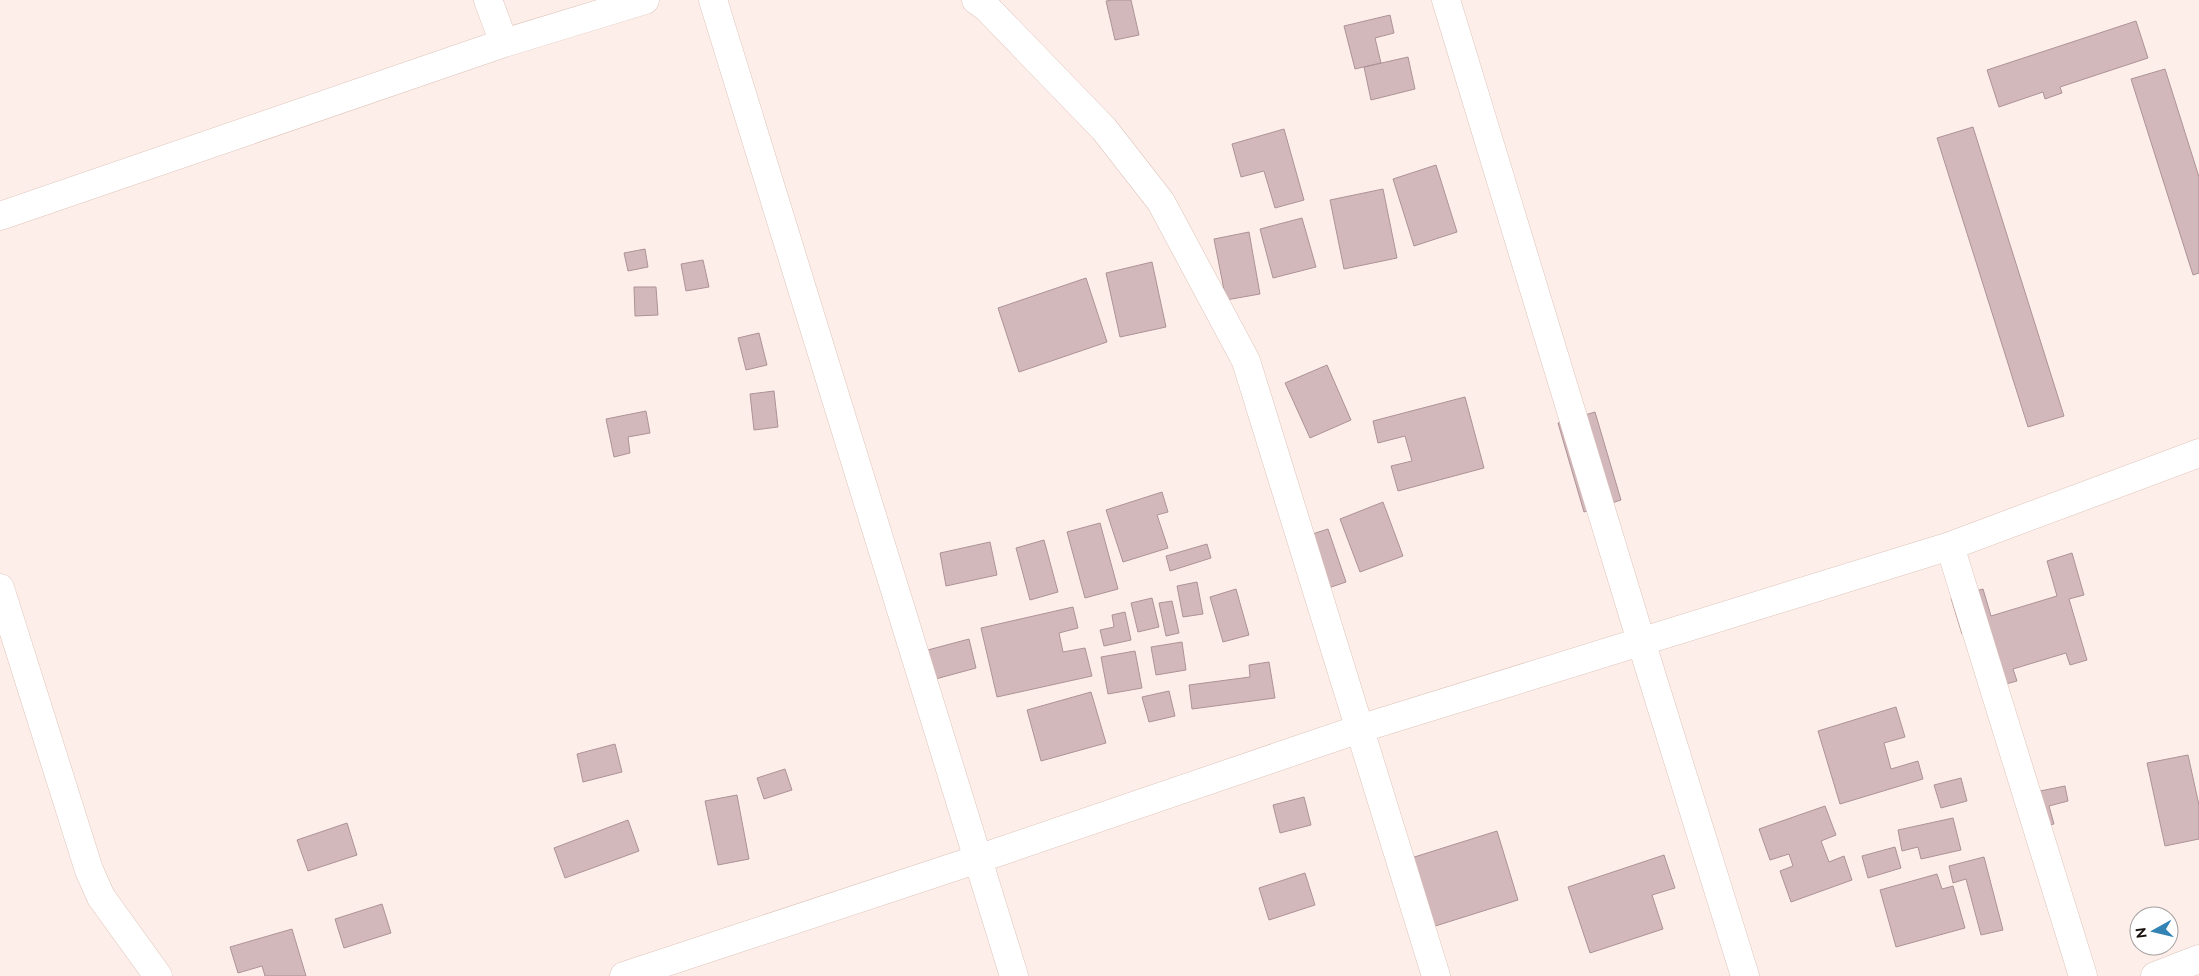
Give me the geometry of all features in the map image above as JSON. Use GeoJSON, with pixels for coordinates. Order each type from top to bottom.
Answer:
{"type":"FeatureCollection","features":[{"type":"Feature","properties":{"kind":"street"},"geometry":{"type":"LineString","coordinates":[[488,0],[504,43]]}},
{"type":"Feature","properties":{"kind":"street"},"geometry":{"type":"LineString","coordinates":[[0,216],[504,43],[644,0]]}},
{"type":"Feature","properties":{"kind":"street"},"geometry":{"type":"LineString","coordinates":[[713,0],[1014,976]]}},
{"type":"Feature","properties":{"kind":"street"},"geometry":{"type":"LineString","coordinates":[[976,0],[987,8],[1104,129],[1161,202],[1246,361],[1436,976]]}},
{"type":"Feature","properties":{"kind":"street"},"geometry":{"type":"LineString","coordinates":[[1446,0],[1745,976]]}},
{"type":"Feature","properties":{"kind":"street"},"geometry":{"type":"LineString","coordinates":[[624,976],[978,859],[1359,729],[1950,546],[2199,453]]}},
{"type":"Feature","properties":{"kind":"street"},"geometry":{"type":"LineString","coordinates":[[1950,546],[2083,976]]}},
{"type":"Feature","properties":{"kind":"street"},"geometry":{"type":"LineString","coordinates":[[0,588],[89,870],[101,896],[158,976]]}},
{"type":"Feature","properties":{"kind":"street"},"geometry":{"type":"LineString","coordinates":[[2155,976],[2199,959]]}},
{"type":"Feature","properties":{"kind":"building"},"geometry":{"type":"Polygon","coordinates":[[[1131,0],[1139,35],[1115,40],[1106,1],[1131,0]]]}},
{"type":"Feature","properties":{"kind":"building"},"geometry":{"type":"Polygon","coordinates":[[[1390,15],[1394,33],[1375,38],[1381,63],[1355,69],[1344,26],[1390,15]]]}},
{"type":"Feature","properties":{"kind":"building"},"geometry":{"type":"Polygon","coordinates":[[[2136,21],[2148,58],[2060,87],[2062,93],[2045,99],[2043,92],[1999,107],[1987,70],[2136,21]]]}},
{"type":"Feature","properties":{"kind":"building"},"geometry":{"type":"Polygon","coordinates":[[[1408,57],[1415,89],[1371,100],[1364,67],[1408,57]]]}},
{"type":"Feature","properties":{"kind":"building"},"geometry":{"type":"Polygon","coordinates":[[[2165,69],[2199,177],[2199,273],[2193,275],[2131,79],[2165,69]]]}},
{"type":"Feature","properties":{"kind":"building"},"geometry":{"type":"Polygon","coordinates":[[[1973,127],[2064,416],[2028,427],[1937,138],[1973,127]]]}},
{"type":"Feature","properties":{"kind":"building"},"geometry":{"type":"Polygon","coordinates":[[[1284,129],[1304,200],[1275,208],[1264,171],[1241,177],[1232,144],[1284,129]]]}},
{"type":"Feature","properties":{"kind":"building"},"geometry":{"type":"Polygon","coordinates":[[[1436,165],[1457,232],[1414,246],[1393,179],[1436,165]]]}},
{"type":"Feature","properties":{"kind":"building"},"geometry":{"type":"Polygon","coordinates":[[[1383,189],[1397,258],[1344,269],[1330,200],[1383,189]]]}},
{"type":"Feature","properties":{"kind":"building"},"geometry":{"type":"Polygon","coordinates":[[[1302,218],[1316,267],[1273,278],[1260,229],[1302,218]]]}},
{"type":"Feature","properties":{"kind":"building"},"geometry":{"type":"Polygon","coordinates":[[[1249,232],[1260,294],[1226,300],[1214,239],[1249,232]]]}},
{"type":"Feature","properties":{"kind":"building"},"geometry":{"type":"Polygon","coordinates":[[[645,249],[648,267],[628,271],[624,253],[645,249]]]}},
{"type":"Feature","properties":{"kind":"building"},"geometry":{"type":"Polygon","coordinates":[[[703,260],[709,287],[686,291],[681,264],[703,260]]]}},
{"type":"Feature","properties":{"kind":"building"},"geometry":{"type":"Polygon","coordinates":[[[1152,262],[1166,327],[1120,337],[1106,273],[1152,262]]]}},
{"type":"Feature","properties":{"kind":"building"},"geometry":{"type":"Polygon","coordinates":[[[1086,278],[1107,342],[1019,372],[998,308],[1086,278]]]}},
{"type":"Feature","properties":{"kind":"building"},"geometry":{"type":"Polygon","coordinates":[[[634,287],[656,287],[658,315],[635,316],[634,287]]]}},
{"type":"Feature","properties":{"kind":"building"},"geometry":{"type":"Polygon","coordinates":[[[759,333],[767,365],[746,370],[738,338],[759,333]]]}},
{"type":"Feature","properties":{"kind":"building"},"geometry":{"type":"Polygon","coordinates":[[[1327,365],[1351,420],[1310,438],[1285,383],[1327,365]]]}},
{"type":"Feature","properties":{"kind":"building"},"geometry":{"type":"Polygon","coordinates":[[[774,391],[778,427],[754,430],[750,394],[774,391]]]}},
{"type":"Feature","properties":{"kind":"building"},"geometry":{"type":"Polygon","coordinates":[[[1465,397],[1484,468],[1398,491],[1391,466],[1412,461],[1405,436],[1378,443],[1373,421],[1465,397]]]}},
{"type":"Feature","properties":{"kind":"building"},"geometry":{"type":"Polygon","coordinates":[[[646,411],[650,433],[628,437],[630,453],[614,457],[606,419],[646,411]]]}},
{"type":"Feature","properties":{"kind":"building"},"geometry":{"type":"Polygon","coordinates":[[[1595,412],[1621,500],[1584,512],[1558,423],[1595,412]]]}},
{"type":"Feature","properties":{"kind":"building"},"geometry":{"type":"Polygon","coordinates":[[[1162,492],[1168,512],[1157,515],[1168,548],[1123,562],[1106,510],[1162,492]]]}},
{"type":"Feature","properties":{"kind":"building"},"geometry":{"type":"Polygon","coordinates":[[[1383,502],[1403,556],[1360,572],[1340,519],[1383,502]]]}},
{"type":"Feature","properties":{"kind":"building"},"geometry":{"type":"Polygon","coordinates":[[[1100,523],[1118,589],[1085,598],[1067,532],[1100,523]]]}},
{"type":"Feature","properties":{"kind":"building"},"geometry":{"type":"Polygon","coordinates":[[[1328,529],[1346,582],[1305,596],[1291,553],[1310,546],[1306,536],[1328,529]]]}},
{"type":"Feature","properties":{"kind":"building"},"geometry":{"type":"Polygon","coordinates":[[[1044,540],[1058,592],[1030,600],[1016,548],[1044,540]]]}},
{"type":"Feature","properties":{"kind":"building"},"geometry":{"type":"Polygon","coordinates":[[[990,542],[997,575],[946,586],[940,553],[990,542]]]}},
{"type":"Feature","properties":{"kind":"building"},"geometry":{"type":"Polygon","coordinates":[[[1207,544],[1211,558],[1170,571],[1166,556],[1207,544]]]}},
{"type":"Feature","properties":{"kind":"building"},"geometry":{"type":"Polygon","coordinates":[[[2072,553],[2084,595],[2069,599],[2087,660],[2070,665],[2066,653],[2013,669],[2017,681],[1995,687],[1977,629],[1962,634],[1951,598],[1983,589],[1991,616],[2057,596],[2047,561],[2072,553]]]}},
{"type":"Feature","properties":{"kind":"building"},"geometry":{"type":"Polygon","coordinates":[[[1197,582],[1203,614],[1183,617],[1177,586],[1197,582]]]}},
{"type":"Feature","properties":{"kind":"building"},"geometry":{"type":"Polygon","coordinates":[[[1236,589],[1249,635],[1223,642],[1210,597],[1236,589]]]}},
{"type":"Feature","properties":{"kind":"building"},"geometry":{"type":"Polygon","coordinates":[[[1152,598],[1159,627],[1138,632],[1131,603],[1152,598]]]}},
{"type":"Feature","properties":{"kind":"building"},"geometry":{"type":"Polygon","coordinates":[[[1172,601],[1179,633],[1166,636],[1159,603],[1172,601]]]}},
{"type":"Feature","properties":{"kind":"building"},"geometry":{"type":"Polygon","coordinates":[[[1073,607],[1078,628],[1059,633],[1063,652],[1085,648],[1092,676],[997,697],[981,628],[1073,607]]]}},
{"type":"Feature","properties":{"kind":"building"},"geometry":{"type":"Polygon","coordinates":[[[1125,612],[1131,640],[1104,646],[1100,630],[1114,627],[1112,615],[1125,612]]]}},
{"type":"Feature","properties":{"kind":"building"},"geometry":{"type":"Polygon","coordinates":[[[969,639],[976,668],[932,680],[924,651],[969,639]]]}},
{"type":"Feature","properties":{"kind":"building"},"geometry":{"type":"Polygon","coordinates":[[[1182,642],[1186,670],[1156,675],[1151,647],[1182,642]]]}},
{"type":"Feature","properties":{"kind":"building"},"geometry":{"type":"Polygon","coordinates":[[[1135,651],[1142,688],[1108,694],[1101,657],[1135,651]]]}},
{"type":"Feature","properties":{"kind":"building"},"geometry":{"type":"Polygon","coordinates":[[[1269,662],[1275,698],[1192,709],[1189,685],[1250,677],[1249,665],[1269,662]]]}},
{"type":"Feature","properties":{"kind":"building"},"geometry":{"type":"Polygon","coordinates":[[[1169,691],[1175,716],[1149,722],[1142,697],[1169,691]]]}},
{"type":"Feature","properties":{"kind":"building"},"geometry":{"type":"Polygon","coordinates":[[[1091,692],[1106,743],[1041,761],[1027,710],[1091,692]]]}},
{"type":"Feature","properties":{"kind":"building"},"geometry":{"type":"Polygon","coordinates":[[[1896,707],[1905,737],[1884,743],[1891,769],[1918,761],[1923,779],[1840,804],[1818,731],[1896,707]]]}},
{"type":"Feature","properties":{"kind":"building"},"geometry":{"type":"Polygon","coordinates":[[[615,744],[622,772],[583,782],[577,754],[615,744]]]}},
{"type":"Feature","properties":{"kind":"building"},"geometry":{"type":"Polygon","coordinates":[[[2188,755],[2199,805],[2199,839],[2165,846],[2147,763],[2188,755]]]}},
{"type":"Feature","properties":{"kind":"building"},"geometry":{"type":"Polygon","coordinates":[[[785,769],[792,790],[764,799],[757,778],[785,769]]]}},
{"type":"Feature","properties":{"kind":"building"},"geometry":{"type":"Polygon","coordinates":[[[1961,778],[1967,801],[1941,808],[1934,785],[1961,778]]]}},
{"type":"Feature","properties":{"kind":"building"},"geometry":{"type":"Polygon","coordinates":[[[2065,786],[2068,801],[2049,806],[2054,824],[2027,829],[2020,795],[2065,786]]]}},
{"type":"Feature","properties":{"kind":"building"},"geometry":{"type":"Polygon","coordinates":[[[737,795],[749,859],[718,865],[705,801],[737,795]]]}},
{"type":"Feature","properties":{"kind":"building"},"geometry":{"type":"Polygon","coordinates":[[[1304,797],[1311,825],[1280,833],[1273,805],[1304,797]]]}},
{"type":"Feature","properties":{"kind":"building"},"geometry":{"type":"Polygon","coordinates":[[[1825,806],[1836,835],[1821,841],[1829,862],[1844,856],[1852,880],[1791,902],[1780,871],[1793,866],[1789,854],[1770,860],[1759,829],[1825,806]]]}},
{"type":"Feature","properties":{"kind":"building"},"geometry":{"type":"Polygon","coordinates":[[[1953,818],[1961,850],[1921,859],[1918,847],[1902,851],[1898,830],[1953,818]]]}},
{"type":"Feature","properties":{"kind":"building"},"geometry":{"type":"Polygon","coordinates":[[[628,820],[639,851],[565,878],[554,848],[628,820]]]}},
{"type":"Feature","properties":{"kind":"building"},"geometry":{"type":"Polygon","coordinates":[[[347,823],[357,855],[308,871],[297,840],[347,823]]]}},
{"type":"Feature","properties":{"kind":"building"},"geometry":{"type":"Polygon","coordinates":[[[1497,831],[1518,900],[1429,928],[1408,859],[1497,831]]]}},
{"type":"Feature","properties":{"kind":"building"},"geometry":{"type":"Polygon","coordinates":[[[1895,847],[1901,868],[1868,878],[1862,856],[1895,847]]]}},
{"type":"Feature","properties":{"kind":"building"},"geometry":{"type":"Polygon","coordinates":[[[1664,855],[1675,888],[1652,895],[1663,929],[1590,953],[1568,887],[1664,855]]]}},
{"type":"Feature","properties":{"kind":"building"},"geometry":{"type":"Polygon","coordinates":[[[1984,857],[2003,930],[1981,935],[1966,879],[1953,883],[1949,866],[1984,857]]]}},
{"type":"Feature","properties":{"kind":"building"},"geometry":{"type":"Polygon","coordinates":[[[1305,873],[1315,905],[1269,920],[1259,888],[1305,873]]]}},
{"type":"Feature","properties":{"kind":"building"},"geometry":{"type":"Polygon","coordinates":[[[1937,874],[1942,889],[1953,886],[1965,928],[1896,947],[1880,890],[1937,874]]]}},
{"type":"Feature","properties":{"kind":"building"},"geometry":{"type":"Polygon","coordinates":[[[382,904],[391,933],[344,948],[335,919],[382,904]]]}},
{"type":"Feature","properties":{"kind":"building"},"geometry":{"type":"Polygon","coordinates":[[[292,929],[306,976],[265,976],[262,966],[238,973],[230,947],[292,929]]]}}]}
